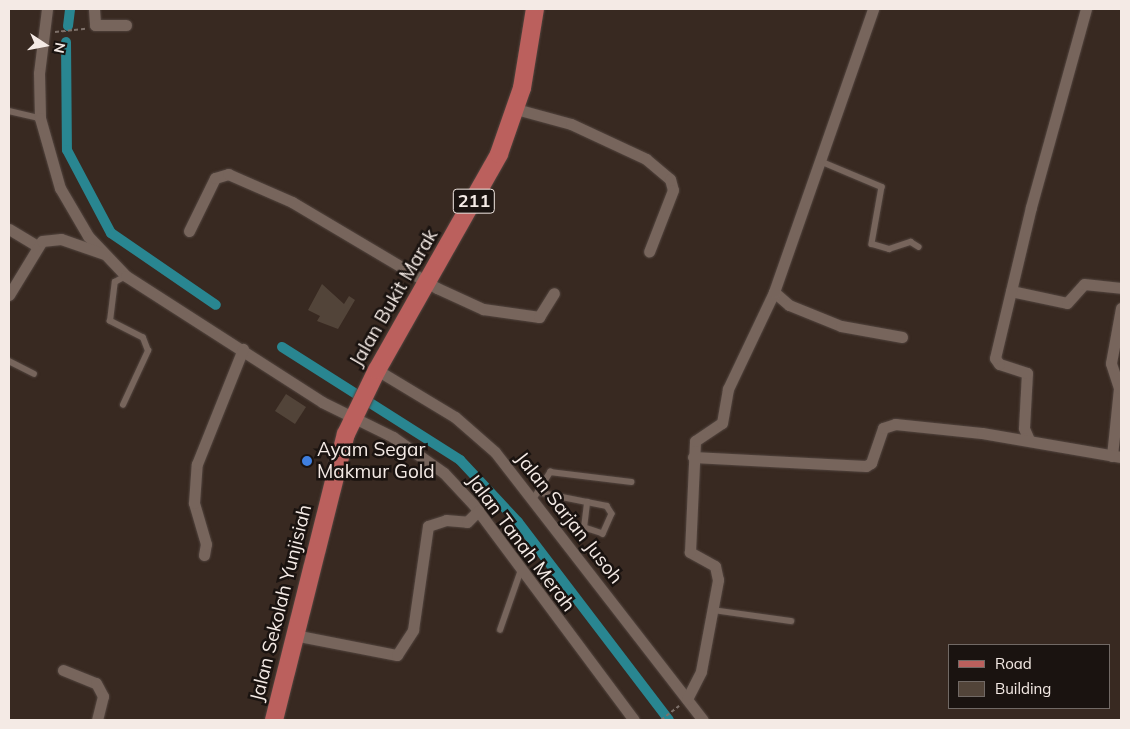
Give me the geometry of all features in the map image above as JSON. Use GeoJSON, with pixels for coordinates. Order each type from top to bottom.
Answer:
{"type":"FeatureCollection","features":[{"type":"Feature","properties":{"kind":"main road","name":"Jalan Bukit Marak"},"geometry":{"type":"LineString","coordinates":[[354,414],[499,154],[516,109],[533,9]]}},
{"type":"Feature","properties":{"kind":"main road","name":"Jalan Sekolah Yunjisiah"},"geometry":{"type":"LineString","coordinates":[[274,720],[294,635],[354,414]]}},
{"type":"Feature","properties":{"kind":"street","name":"Jalan Tanah Merah"},"geometry":{"type":"LineString","coordinates":[[47,9],[39,73],[40,118],[60,188],[75,218],[104,254],[126,276],[243,349],[422,456],[478,511],[634,720]]}},
{"type":"Feature","properties":{"kind":"street"},"geometry":{"type":"LineString","coordinates":[[94,9],[95,25],[126,25]]}},
{"type":"Feature","properties":{"kind":"street"},"geometry":{"type":"LineString","coordinates":[[683,702],[698,681],[718,571],[690,552],[693,457],[698,436],[722,423],[728,389],[774,292],[873,9]]}},
{"type":"Feature","properties":{"kind":"street"},"geometry":{"type":"LineString","coordinates":[[1029,440],[1024,428],[1027,373],[999,364],[996,358],[1011,292],[1086,9]]}},
{"type":"Feature","properties":{"kind":"street"},"geometry":{"type":"LineString","coordinates":[[516,109],[571,124],[646,160],[670,179],[673,190],[649,252]]}},
{"type":"Feature","properties":{"kind":"street"},"geometry":{"type":"LineString","coordinates":[[189,231],[215,178],[228,174],[292,202],[427,282],[483,309],[533,318],[544,312],[554,293]]}},
{"type":"Feature","properties":{"kind":"street"},"geometry":{"type":"LineString","coordinates":[[9,229],[36,245],[61,239],[104,254]]}},
{"type":"Feature","properties":{"kind":"street"},"geometry":{"type":"LineString","coordinates":[[9,295],[36,245]]}},
{"type":"Feature","properties":{"kind":"street"},"geometry":{"type":"LineString","coordinates":[[1011,292],[1067,303],[1084,284],[1121,288]]}},
{"type":"Feature","properties":{"kind":"street"},"geometry":{"type":"LineString","coordinates":[[774,292],[789,304],[841,326],[902,336]]}},
{"type":"Feature","properties":{"kind":"street"},"geometry":{"type":"LineString","coordinates":[[693,457],[866,466],[874,457],[879,434],[888,425],[1029,440],[1117,457],[1119,388],[1111,363],[1121,308]]}},
{"type":"Feature","properties":{"kind":"street"},"geometry":{"type":"LineString","coordinates":[[204,555],[206,544],[194,503],[197,464],[243,349]]}},
{"type":"Feature","properties":{"kind":"street","name":"Jalan Sarjan Jusoh"},"geometry":{"type":"LineString","coordinates":[[375,374],[474,432],[538,495],[683,702],[703,720]]}},
{"type":"Feature","properties":{"kind":"street"},"geometry":{"type":"LineString","coordinates":[[294,635],[398,655],[413,630],[428,526],[436,521],[467,522],[478,511]]}},
{"type":"Feature","properties":{"kind":"street"},"geometry":{"type":"LineString","coordinates":[[63,670],[96,684],[103,696],[97,720]]}},
{"type":"Feature","properties":{"kind":"lane"},"geometry":{"type":"LineString","coordinates":[[9,111],[40,118]]}},
{"type":"Feature","properties":{"kind":"lane"},"geometry":{"type":"LineString","coordinates":[[819,160],[882,187],[872,244],[889,249],[911,242],[919,247]]}},
{"type":"Feature","properties":{"kind":"lane"},"geometry":{"type":"LineString","coordinates":[[123,405],[148,350],[143,338],[110,321],[115,282],[126,276]]}},
{"type":"Feature","properties":{"kind":"lane"},"geometry":{"type":"LineString","coordinates":[[9,361],[34,374]]}},
{"type":"Feature","properties":{"kind":"lane"},"geometry":{"type":"LineString","coordinates":[[588,502],[584,528],[603,534],[611,509],[588,502],[538,495],[550,472],[632,482]]}},
{"type":"Feature","properties":{"kind":"lane"},"geometry":{"type":"LineString","coordinates":[[500,630],[521,570]]}},
{"type":"Feature","properties":{"kind":"lane"},"geometry":{"type":"LineString","coordinates":[[712,610],[791,622]]}},
{"type":"Feature","properties":{"kind":"path"},"geometry":{"type":"LineString","coordinates":[[45,31],[72,34],[95,25]]}},
{"type":"Feature","properties":{"kind":"path"},"geometry":{"type":"LineString","coordinates":[[662,720],[683,702]]}},
{"type":"Feature","properties":{"kind":"building"},"geometry":{"type":"Polygon","coordinates":[[[322,284],[344,304],[349,296],[355,300],[338,329],[317,321],[320,316],[308,310],[322,284]]]}},
{"type":"Feature","properties":{"kind":"building"},"geometry":{"type":"Polygon","coordinates":[[[365,353],[370,356],[365,363],[361,361],[365,353]]]}},
{"type":"Feature","properties":{"kind":"building"},"geometry":{"type":"Polygon","coordinates":[[[286,394],[306,407],[295,424],[275,411],[286,394]]]}},
{"type":"Feature","properties":{"kind":"waterway"},"geometry":{"type":"LineString","coordinates":[[68,26],[70,9]]}},
{"type":"Feature","properties":{"kind":"waterway"},"geometry":{"type":"LineString","coordinates":[[66,42],[67,150],[111,233],[216,305]]}},
{"type":"Feature","properties":{"kind":"waterway"},"geometry":{"type":"LineString","coordinates":[[282,347],[460,460],[518,522],[669,720]]}},
{"type":"Feature","properties":{"kind":"place","name":"Ayam Segar Makmur Gold"},"geometry":{"type":"Point","coordinates":[307,461]}}]}
